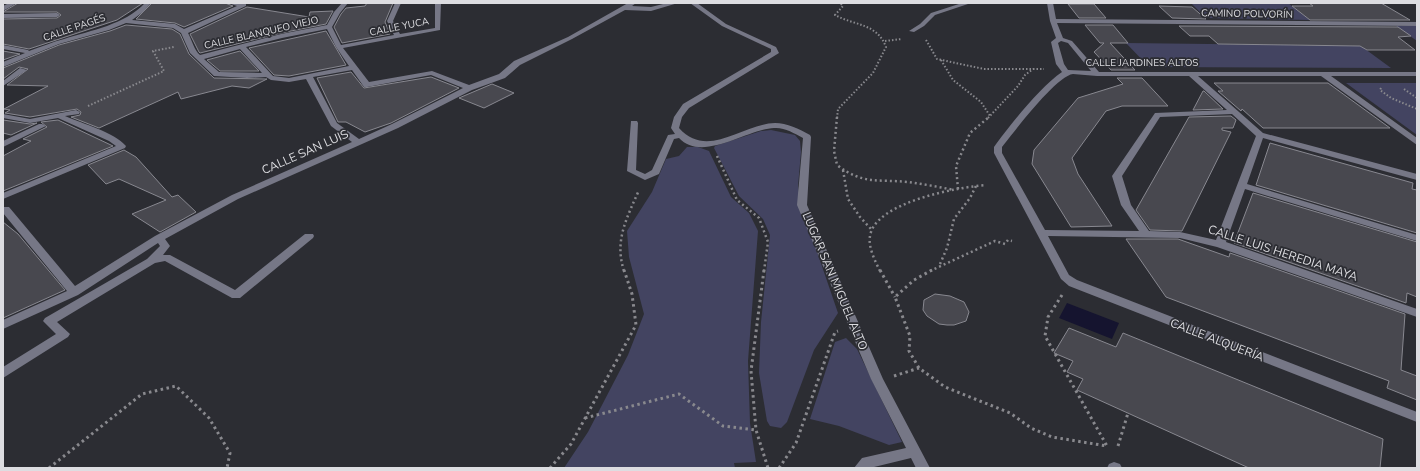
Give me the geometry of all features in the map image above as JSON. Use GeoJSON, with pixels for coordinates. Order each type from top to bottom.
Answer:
{"type":"FeatureCollection","features":[{"type":"Feature","properties":{"kind":"street"},"geometry":{"type":"LineString","coordinates":[[3,9],[14,3]]}},
{"type":"Feature","properties":{"kind":"street","name":"CALLE PAGÉS"},"geometry":{"type":"LineString","coordinates":[[3,65],[58,43],[126,21],[144,8],[148,3]]}},
{"type":"Feature","properties":{"kind":"street"},"geometry":{"type":"LineString","coordinates":[[184,32],[244,5],[231,3]]}},
{"type":"Feature","properties":{"kind":"street","name":"CALLE BLANQUEO VIEJO"},"geometry":{"type":"LineString","coordinates":[[198,58],[329,26],[336,12],[345,3]]}},
{"type":"Feature","properties":{"kind":"street"},"geometry":{"type":"LineString","coordinates":[[398,3],[390,21],[398,36]]}},
{"type":"Feature","properties":{"kind":"street","name":"CALLE YUCA"},"geometry":{"type":"LineString","coordinates":[[339,47],[438,29],[438,3]]}},
{"type":"Feature","properties":{"kind":"street","name":"CALLE SAN LUIS"},"geometry":{"type":"LineString","coordinates":[[3,325],[74,292],[159,238],[235,197],[395,126],[469,88],[502,76],[517,63],[570,38],[624,5],[633,3]]}},
{"type":"Feature","properties":{"kind":"street"},"geometry":{"type":"LineString","coordinates":[[624,5],[651,9],[675,3]]}},
{"type":"Feature","properties":{"kind":"street"},"geometry":{"type":"LineString","coordinates":[[634,122],[632,171],[645,177],[656,172],[672,137],[680,135],[676,128],[678,117],[686,106],[775,53],[774,48],[724,25],[693,3]]}},
{"type":"Feature","properties":{"kind":"street"},"geometry":{"type":"LineString","coordinates":[[912,31],[922,25],[933,14],[968,3]]}},
{"type":"Feature","properties":{"kind":"street"},"geometry":{"type":"LineString","coordinates":[[1050,3],[1052,21],[1060,39]]}},
{"type":"Feature","properties":{"kind":"street"},"geometry":{"type":"LineString","coordinates":[[3,16],[57,15]]}},
{"type":"Feature","properties":{"kind":"street"},"geometry":{"type":"LineString","coordinates":[[126,21],[175,26],[184,32],[190,43],[192,52],[217,74],[247,76],[267,73]]}},
{"type":"Feature","properties":{"kind":"street","name":"CAMINO POLVORÍN"},"geometry":{"type":"LineString","coordinates":[[1052,21],[1417,24]]}},
{"type":"Feature","properties":{"kind":"street","name":"CALLE BLANQUEO VIEJO"},"geometry":{"type":"LineString","coordinates":[[329,26],[339,47],[367,84],[432,73],[469,88]]}},
{"type":"Feature","properties":{"kind":"street"},"geometry":{"type":"LineString","coordinates":[[1042,233],[998,153],[998,147],[1040,98],[1061,75],[1066,72],[1060,64],[1054,42],[1060,39],[1070,42],[1097,74]]}},
{"type":"Feature","properties":{"kind":"street"},"geometry":{"type":"LineString","coordinates":[[3,47],[26,51],[13,57],[9,56],[3,59]]}},
{"type":"Feature","properties":{"kind":"street"},"geometry":{"type":"LineString","coordinates":[[242,47],[271,78],[289,80],[309,78],[354,67]]}},
{"type":"Feature","properties":{"kind":"street"},"geometry":{"type":"LineString","coordinates":[[3,84],[23,70]]}},
{"type":"Feature","properties":{"kind":"street","name":"CALLE JARDINES ALTOS"},"geometry":{"type":"LineString","coordinates":[[1066,72],[1097,74],[1417,74]]}},
{"type":"Feature","properties":{"kind":"street"},"geometry":{"type":"LineString","coordinates":[[1191,74],[1260,135],[1417,177]]}},
{"type":"Feature","properties":{"kind":"street"},"geometry":{"type":"LineString","coordinates":[[1323,74],[1417,142]]}},
{"type":"Feature","properties":{"kind":"street"},"geometry":{"type":"LineString","coordinates":[[309,78],[334,124],[357,142]]}},
{"type":"Feature","properties":{"kind":"street"},"geometry":{"type":"LineString","coordinates":[[3,116],[30,121],[76,112]]}},
{"type":"Feature","properties":{"kind":"street"},"geometry":{"type":"LineString","coordinates":[[1145,233],[1126,205],[1117,176],[1158,115],[1234,112]]}},
{"type":"Feature","properties":{"kind":"street"},"geometry":{"type":"LineString","coordinates":[[3,196],[122,146],[112,139],[62,118]]}},
{"type":"Feature","properties":{"kind":"street"},"geometry":{"type":"LineString","coordinates":[[3,144],[42,126]]}},
{"type":"Feature","properties":{"kind":"street","name":"LUGAR SAN MIGUEL ALTO"},"geometry":{"type":"LineString","coordinates":[[680,135],[700,144],[711,144],[770,126],[792,128],[807,137],[802,205],[877,379],[922,468]]}},
{"type":"Feature","properties":{"kind":"street"},"geometry":{"type":"LineString","coordinates":[[1220,244],[1260,135]]}},
{"type":"Feature","properties":{"kind":"street"},"geometry":{"type":"LineString","coordinates":[[1242,185],[1417,238]]}},
{"type":"Feature","properties":{"kind":"street"},"geometry":{"type":"LineString","coordinates":[[5,210],[74,292]]}},
{"type":"Feature","properties":{"kind":"street","name":"CALLE LUIS HEREDIA MAYA"},"geometry":{"type":"LineString","coordinates":[[1042,233],[1180,234],[1220,244],[1417,313]]}},
{"type":"Feature","properties":{"kind":"street","name":"CALLE ALQUERÍA"},"geometry":{"type":"LineString","coordinates":[[1042,233],[1065,277],[1073,283],[1417,417]]}},
{"type":"Feature","properties":{"kind":"street"},"geometry":{"type":"LineString","coordinates":[[150,261],[166,257],[236,295],[310,236]]}},
{"type":"Feature","properties":{"kind":"street"},"geometry":{"type":"LineString","coordinates":[[3,374],[64,334],[50,321],[150,261],[164,246],[159,238]]}},
{"type":"Feature","properties":{"kind":"street"},"geometry":{"type":"LineString","coordinates":[[861,468],[867,462],[915,452]]}},
{"type":"Feature","properties":{"kind":"path"},"geometry":{"type":"LineString","coordinates":[[840,3],[843,6],[835,15],[842,20],[871,27],[880,33],[884,39],[886,47],[873,73],[838,109],[834,151],[837,165],[850,175],[873,181],[907,182],[954,190]]}},
{"type":"Feature","properties":{"kind":"path"},"geometry":{"type":"LineString","coordinates":[[923,34],[937,59],[984,69],[1046,69]]}},
{"type":"Feature","properties":{"kind":"path"},"geometry":{"type":"LineString","coordinates":[[76,112],[164,71],[154,51],[190,43]]}},
{"type":"Feature","properties":{"kind":"path"},"geometry":{"type":"LineString","coordinates":[[941,60],[953,80],[981,102],[990,116]]}},
{"type":"Feature","properties":{"kind":"path"},"geometry":{"type":"LineString","coordinates":[[958,189],[956,166],[970,133],[990,116],[1018,86],[1025,75],[1033,69]]}},
{"type":"Feature","properties":{"kind":"path"},"geometry":{"type":"LineString","coordinates":[[1400,86],[1407,86]]}},
{"type":"Feature","properties":{"kind":"path"},"geometry":{"type":"LineString","coordinates":[[1384,87],[1380,90],[1385,95],[1417,109]]}},
{"type":"Feature","properties":{"kind":"path"},"geometry":{"type":"LineString","coordinates":[[711,144],[737,200],[759,218],[768,242],[751,370],[756,430],[768,468]]}},
{"type":"Feature","properties":{"kind":"path"},"geometry":{"type":"LineString","coordinates":[[843,169],[848,199],[860,217],[871,229]]}},
{"type":"Feature","properties":{"kind":"path"},"geometry":{"type":"LineString","coordinates":[[550,468],[571,444],[636,325],[632,294],[621,261],[622,228],[645,177]]}},
{"type":"Feature","properties":{"kind":"path"},"geometry":{"type":"LineString","coordinates":[[986,185],[958,189],[910,201],[895,208],[878,221],[871,229],[870,235],[872,247],[885,280],[894,292],[910,336],[909,351],[919,368],[945,387],[1010,413],[1031,428],[1052,437],[1107,446],[1053,353],[1045,336],[1048,317],[1065,291]]}},
{"type":"Feature","properties":{"kind":"path"},"geometry":{"type":"LineString","coordinates":[[939,265],[947,248],[954,219],[970,198],[976,186]]}},
{"type":"Feature","properties":{"kind":"path"},"geometry":{"type":"LineString","coordinates":[[895,297],[914,280],[939,265],[995,241],[1005,244],[1008,240],[1012,241]]}},
{"type":"Feature","properties":{"kind":"path"},"geometry":{"type":"LineString","coordinates":[[779,468],[796,443],[835,332],[854,326]]}},
{"type":"Feature","properties":{"kind":"path"},"geometry":{"type":"LineString","coordinates":[[877,379],[899,375],[919,368]]}},
{"type":"Feature","properties":{"kind":"path"},"geometry":{"type":"LineString","coordinates":[[49,468],[142,394],[176,386],[209,418],[230,453],[227,468]]}},
{"type":"Feature","properties":{"kind":"path"},"geometry":{"type":"LineString","coordinates":[[584,418],[679,394],[723,426],[756,430]]}},
{"type":"Feature","properties":{"kind":"path"},"geometry":{"type":"LineString","coordinates":[[1118,446],[1128,413]]}},
{"type":"Feature","properties":{"kind":"shaded area"},"geometry":{"type":"Polygon","coordinates":[[[1191,3],[1288,3],[1310,20],[1206,18],[1191,3]]]}},
{"type":"Feature","properties":{"kind":"shaded area"},"geometry":{"type":"Polygon","coordinates":[[[1396,26],[1417,26],[1417,41],[1396,26]]]}},
{"type":"Feature","properties":{"kind":"shaded area"},"geometry":{"type":"Polygon","coordinates":[[[1126,43],[1361,46],[1391,68],[1149,67],[1126,43]]]}},
{"type":"Feature","properties":{"kind":"shaded area"},"geometry":{"type":"Polygon","coordinates":[[[1346,83],[1417,83],[1417,135],[1346,83]]]}},
{"type":"Feature","properties":{"kind":"shaded area"},"geometry":{"type":"Polygon","coordinates":[[[771,130],[795,135],[800,141],[801,152],[798,186],[801,205],[838,313],[814,350],[787,422],[781,428],[770,426],[767,421],[759,373],[761,322],[770,235],[763,219],[739,196],[714,148],[715,146],[761,131],[771,130]]]}},
{"type":"Feature","properties":{"kind":"shaded area"},"geometry":{"type":"Polygon","coordinates":[[[687,147],[698,147],[709,151],[731,197],[749,213],[758,231],[748,361],[750,423],[756,462],[734,463],[735,468],[564,468],[588,432],[628,355],[644,314],[629,257],[627,231],[652,192],[666,159],[679,156],[687,147]]]}},
{"type":"Feature","properties":{"kind":"shaded area"},"geometry":{"type":"Polygon","coordinates":[[[1067,303],[1119,323],[1112,339],[1059,318],[1067,303]]]}},
{"type":"Feature","properties":{"kind":"shaded area"},"geometry":{"type":"Polygon","coordinates":[[[846,338],[857,349],[902,442],[889,445],[839,426],[810,419],[835,342],[846,338]]]}},
{"type":"Feature","properties":{"kind":"building"},"geometry":{"type":"Polygon","coordinates":[[[18,3],[143,3],[117,20],[29,49],[3,44],[3,19],[57,18],[61,15],[57,12],[3,12],[18,3]]]}},
{"type":"Feature","properties":{"kind":"building"},"geometry":{"type":"Polygon","coordinates":[[[152,3],[225,3],[233,6],[184,27],[175,23],[136,19],[152,3]]]}},
{"type":"Feature","properties":{"kind":"building"},"geometry":{"type":"Polygon","coordinates":[[[367,3],[393,3],[385,22],[390,34],[342,43],[334,27],[341,14],[346,8],[365,6],[367,3]]]}},
{"type":"Feature","properties":{"kind":"building"},"geometry":{"type":"Polygon","coordinates":[[[1309,3],[1381,3],[1410,20],[1310,20],[1292,6],[1313,6],[1309,3]]]}},
{"type":"Feature","properties":{"kind":"building"},"geometry":{"type":"Polygon","coordinates":[[[1068,4],[1094,4],[1106,18],[1079,18],[1068,4]]]}},
{"type":"Feature","properties":{"kind":"building"},"geometry":{"type":"Polygon","coordinates":[[[1159,6],[1192,7],[1206,19],[1172,18],[1159,6]]]}},
{"type":"Feature","properties":{"kind":"building"},"geometry":{"type":"Polygon","coordinates":[[[247,7],[309,17],[310,12],[333,11],[326,24],[199,52],[190,34],[247,7]]]}},
{"type":"Feature","properties":{"kind":"building"},"geometry":{"type":"Polygon","coordinates":[[[126,25],[172,29],[180,34],[189,54],[214,78],[267,79],[249,88],[232,86],[181,99],[178,92],[99,128],[71,117],[80,115],[81,112],[77,109],[30,117],[5,113],[10,110],[4,109],[48,86],[7,85],[28,69],[19,67],[3,79],[3,68],[59,45],[126,25]]]}},
{"type":"Feature","properties":{"kind":"building"},"geometry":{"type":"Polygon","coordinates":[[[1085,25],[1113,25],[1128,43],[1110,43],[1135,70],[1111,70],[1094,52],[1104,43],[1100,43],[1085,25]]]}},
{"type":"Feature","properties":{"kind":"building"},"geometry":{"type":"Polygon","coordinates":[[[1179,26],[1398,27],[1411,36],[1398,37],[1415,50],[1367,50],[1360,46],[1218,44],[1209,36],[1190,36],[1179,26]]]}},
{"type":"Feature","properties":{"kind":"building"},"geometry":{"type":"Polygon","coordinates":[[[326,31],[346,65],[289,76],[274,75],[249,48],[326,31]]]}},
{"type":"Feature","properties":{"kind":"building"},"geometry":{"type":"Polygon","coordinates":[[[3,51],[20,54],[3,60],[3,51]]]}},
{"type":"Feature","properties":{"kind":"building"},"geometry":{"type":"Polygon","coordinates":[[[240,51],[259,71],[220,71],[207,60],[240,51]]]}},
{"type":"Feature","properties":{"kind":"building"},"geometry":{"type":"Polygon","coordinates":[[[351,72],[364,88],[431,77],[459,88],[391,123],[365,132],[346,122],[338,122],[317,78],[351,72]]]}},
{"type":"Feature","properties":{"kind":"building"},"geometry":{"type":"Polygon","coordinates":[[[1117,78],[1142,78],[1168,106],[1122,106],[1106,111],[1072,158],[1078,174],[1112,226],[1071,227],[1032,164],[1034,150],[1078,98],[1123,84],[1117,78]]]}},
{"type":"Feature","properties":{"kind":"building"},"geometry":{"type":"Polygon","coordinates":[[[1214,83],[1328,83],[1390,128],[1263,128],[1242,109],[1241,111],[1218,91],[1223,91],[1214,83]]]}},
{"type":"Feature","properties":{"kind":"building"},"geometry":{"type":"Polygon","coordinates":[[[492,84],[514,93],[484,108],[459,98],[492,84]]]}},
{"type":"Feature","properties":{"kind":"building"},"geometry":{"type":"Polygon","coordinates":[[[1204,91],[1223,109],[1193,110],[1204,91]]]}},
{"type":"Feature","properties":{"kind":"building"},"geometry":{"type":"Polygon","coordinates":[[[1231,116],[1236,120],[1233,128],[1222,128],[1222,130],[1231,132],[1182,231],[1150,230],[1136,210],[1189,117],[1231,116]]]}},
{"type":"Feature","properties":{"kind":"building"},"geometry":{"type":"Polygon","coordinates":[[[3,120],[30,124],[37,123],[11,135],[3,133],[3,120]]]}},
{"type":"Feature","properties":{"kind":"building"},"geometry":{"type":"Polygon","coordinates":[[[58,120],[113,146],[3,191],[3,156],[31,141],[23,139],[47,127],[41,122],[58,120]]]}},
{"type":"Feature","properties":{"kind":"building"},"geometry":{"type":"Polygon","coordinates":[[[1270,143],[1413,183],[1412,189],[1417,190],[1417,233],[1256,185],[1270,143]]]}},
{"type":"Feature","properties":{"kind":"building"},"geometry":{"type":"Polygon","coordinates":[[[124,150],[136,157],[172,197],[178,195],[196,212],[160,232],[132,214],[166,200],[119,179],[106,184],[88,165],[124,150]]]}},
{"type":"Feature","properties":{"kind":"building"},"geometry":{"type":"Polygon","coordinates":[[[1253,193],[1417,242],[1417,297],[1407,293],[1406,303],[1234,243],[1253,193]]]}},
{"type":"Feature","properties":{"kind":"building"},"geometry":{"type":"Polygon","coordinates":[[[3,222],[18,234],[65,290],[3,318],[3,222]]]}},
{"type":"Feature","properties":{"kind":"building"},"geometry":{"type":"Polygon","coordinates":[[[1126,239],[1178,239],[1229,257],[1230,253],[1405,314],[1401,370],[1417,376],[1417,400],[1387,388],[1389,381],[1166,297],[1126,239]]]}},
{"type":"Feature","properties":{"kind":"building"},"geometry":{"type":"Polygon","coordinates":[[[935,294],[950,296],[964,302],[969,312],[966,321],[954,325],[939,324],[927,316],[923,310],[924,300],[935,294]]]}},
{"type":"Feature","properties":{"kind":"building"},"geometry":{"type":"Polygon","coordinates":[[[1069,328],[1116,347],[1123,333],[1383,439],[1380,468],[1249,468],[1077,390],[1083,379],[1067,372],[1073,361],[1054,353],[1069,328]]]}}]}
